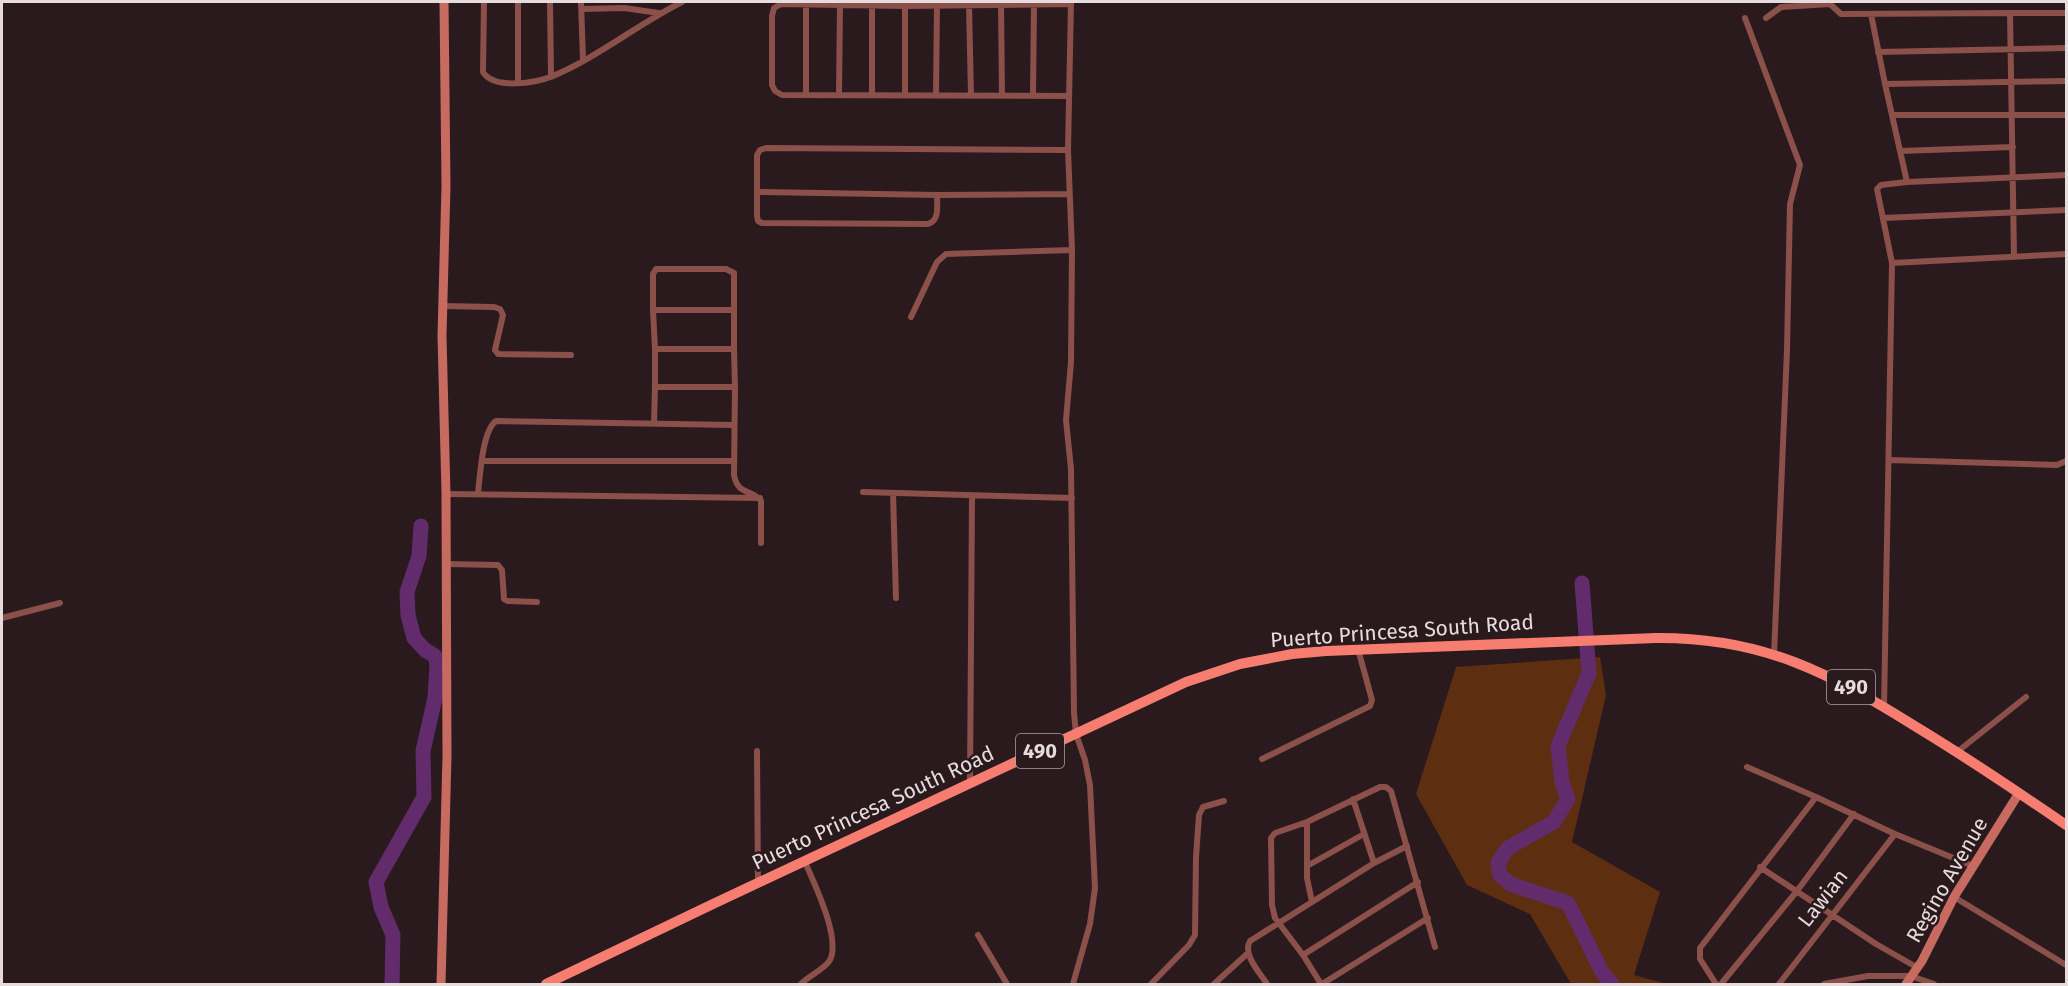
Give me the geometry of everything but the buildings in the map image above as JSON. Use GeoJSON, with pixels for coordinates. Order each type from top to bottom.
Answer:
{"type":"FeatureCollection","features":[{"type":"Feature","properties":{"kind":"main road","name":"Puerto Princesa South Road"},"geometry":{"type":"LineString","coordinates":[[546,984],[1185,682],[1240,664],[1292,654],[1358,649],[1602,640],[1691,638],[1729,643],[1774,655],[1820,672],[1884,707],[1957,752],[2067,825]]}},
{"type":"Feature","properties":{"kind":"street"},"geometry":{"type":"LineString","coordinates":[[441,984],[447,756],[446,494],[442,306],[446,186],[444,2]]}},
{"type":"Feature","properties":{"kind":"street"},"geometry":{"type":"LineString","coordinates":[[484,2],[483,72],[494,80],[518,83],[551,77],[659,13],[682,2]]}},
{"type":"Feature","properties":{"kind":"street"},"geometry":{"type":"LineString","coordinates":[[518,2],[518,83]]}},
{"type":"Feature","properties":{"kind":"street"},"geometry":{"type":"LineString","coordinates":[[550,2],[551,77]]}},
{"type":"Feature","properties":{"kind":"street"},"geometry":{"type":"LineString","coordinates":[[1069,96],[782,95],[775,92],[772,85],[774,8],[782,4],[937,6],[1071,3],[1068,150],[1072,250],[1071,362],[1066,420],[1072,498],[1074,713],[1076,734],[1085,760],[1090,786],[1095,888],[1090,924],[1073,984]]}},
{"type":"Feature","properties":{"kind":"street"},"geometry":{"type":"LineString","coordinates":[[806,4],[806,94]]}},
{"type":"Feature","properties":{"kind":"street"},"geometry":{"type":"LineString","coordinates":[[839,95],[840,4]]}},
{"type":"Feature","properties":{"kind":"street"},"geometry":{"type":"LineString","coordinates":[[1002,4],[1002,95]]}},
{"type":"Feature","properties":{"kind":"street"},"geometry":{"type":"LineString","coordinates":[[1033,95],[1034,4]]}},
{"type":"Feature","properties":{"kind":"street"},"geometry":{"type":"LineString","coordinates":[[1766,18],[1781,7],[1830,4],[1841,14],[2067,13]]}},
{"type":"Feature","properties":{"kind":"street"},"geometry":{"type":"LineString","coordinates":[[583,60],[582,5],[659,13]]}},
{"type":"Feature","properties":{"kind":"street"},"geometry":{"type":"LineString","coordinates":[[872,5],[872,95]]}},
{"type":"Feature","properties":{"kind":"street"},"geometry":{"type":"LineString","coordinates":[[969,5],[971,94]]}},
{"type":"Feature","properties":{"kind":"street"},"geometry":{"type":"LineString","coordinates":[[905,6],[905,95]]}},
{"type":"Feature","properties":{"kind":"street"},"geometry":{"type":"LineString","coordinates":[[936,95],[937,6]]}},
{"type":"Feature","properties":{"kind":"street"},"geometry":{"type":"LineString","coordinates":[[2010,13],[2014,256]]}},
{"type":"Feature","properties":{"kind":"street"},"geometry":{"type":"LineString","coordinates":[[1872,14],[1878,52],[1907,182]]}},
{"type":"Feature","properties":{"kind":"street"},"geometry":{"type":"LineString","coordinates":[[1745,18],[1800,165],[1790,204],[1787,350],[1774,655]]}},
{"type":"Feature","properties":{"kind":"street"},"geometry":{"type":"LineString","coordinates":[[1878,52],[2067,48]]}},
{"type":"Feature","properties":{"kind":"street"},"geometry":{"type":"LineString","coordinates":[[1885,84],[2067,81]]}},
{"type":"Feature","properties":{"kind":"street"},"geometry":{"type":"LineString","coordinates":[[1892,115],[2067,114]]}},
{"type":"Feature","properties":{"kind":"street"},"geometry":{"type":"LineString","coordinates":[[1900,151],[2013,147]]}},
{"type":"Feature","properties":{"kind":"street"},"geometry":{"type":"LineString","coordinates":[[937,195],[937,218],[928,224],[765,224],[758,219],[757,155],[760,150],[766,148],[1068,150]]}},
{"type":"Feature","properties":{"kind":"street"},"geometry":{"type":"LineString","coordinates":[[1884,707],[1892,263],[1877,194],[1878,187],[1907,182],[2067,175]]}},
{"type":"Feature","properties":{"kind":"street"},"geometry":{"type":"LineString","coordinates":[[758,192],[937,195],[1069,194]]}},
{"type":"Feature","properties":{"kind":"street"},"geometry":{"type":"LineString","coordinates":[[1882,218],[2067,210]]}},
{"type":"Feature","properties":{"kind":"street"},"geometry":{"type":"LineString","coordinates":[[910,317],[937,262],[946,254],[1072,250]]}},
{"type":"Feature","properties":{"kind":"street"},"geometry":{"type":"LineString","coordinates":[[1892,263],[2067,254]]}},
{"type":"Feature","properties":{"kind":"street"},"geometry":{"type":"LineString","coordinates":[[654,423],[654,270],[726,268],[733,271],[735,276],[734,475],[738,486],[760,498],[762,503],[761,543]]}},
{"type":"Feature","properties":{"kind":"street"},"geometry":{"type":"LineString","coordinates":[[442,306],[500,309],[503,315],[495,350],[498,354],[571,355]]}},
{"type":"Feature","properties":{"kind":"street"},"geometry":{"type":"LineString","coordinates":[[654,310],[734,310]]}},
{"type":"Feature","properties":{"kind":"street"},"geometry":{"type":"LineString","coordinates":[[655,349],[734,349]]}},
{"type":"Feature","properties":{"kind":"street"},"geometry":{"type":"LineString","coordinates":[[655,387],[735,387]]}},
{"type":"Feature","properties":{"kind":"street"},"geometry":{"type":"LineString","coordinates":[[478,493],[482,461],[490,428],[496,421],[734,425]]}},
{"type":"Feature","properties":{"kind":"street"},"geometry":{"type":"LineString","coordinates":[[1889,460],[2057,465],[2067,461]]}},
{"type":"Feature","properties":{"kind":"street"},"geometry":{"type":"LineString","coordinates":[[482,461],[734,461]]}},
{"type":"Feature","properties":{"kind":"street"},"geometry":{"type":"LineString","coordinates":[[863,492],[1072,498]]}},
{"type":"Feature","properties":{"kind":"street"},"geometry":{"type":"LineString","coordinates":[[893,493],[896,598]]}},
{"type":"Feature","properties":{"kind":"street"},"geometry":{"type":"LineString","coordinates":[[446,494],[760,498]]}},
{"type":"Feature","properties":{"kind":"street"},"geometry":{"type":"LineString","coordinates":[[970,784],[972,496]]}},
{"type":"Feature","properties":{"kind":"street"},"geometry":{"type":"LineString","coordinates":[[446,564],[498,565],[502,570],[504,599],[537,602]]}},
{"type":"Feature","properties":{"kind":"street"},"geometry":{"type":"LineString","coordinates":[[2,618],[60,603]]}},
{"type":"Feature","properties":{"kind":"street"},"geometry":{"type":"LineString","coordinates":[[1262,759],[1370,706],[1372,700],[1358,649]]}},
{"type":"Feature","properties":{"kind":"street"},"geometry":{"type":"LineString","coordinates":[[1957,752],[2026,697]]}},
{"type":"Feature","properties":{"kind":"street"},"geometry":{"type":"LineString","coordinates":[[757,751],[758,884]]}},
{"type":"Feature","properties":{"kind":"street"},"geometry":{"type":"LineString","coordinates":[[1747,767],[1816,796],[1895,834],[1973,866]]}},
{"type":"Feature","properties":{"kind":"street"},"geometry":{"type":"LineString","coordinates":[[1428,918],[1321,984],[1288,934],[1278,923],[1273,911],[1271,838],[1275,833],[1307,822],[1380,787],[1389,788],[1418,882],[1428,918],[1436,947]]}},
{"type":"Feature","properties":{"kind":"street","name":"Regino Avenue"},"geometry":{"type":"LineString","coordinates":[[1909,980],[1918,968],[1954,897],[2019,793]]}},
{"type":"Feature","properties":{"kind":"street"},"geometry":{"type":"LineString","coordinates":[[1716,984],[1700,959],[1700,948],[1816,796]]}},
{"type":"Feature","properties":{"kind":"street"},"geometry":{"type":"LineString","coordinates":[[1353,799],[1374,863]]}},
{"type":"Feature","properties":{"kind":"street"},"geometry":{"type":"LineString","coordinates":[[1152,984],[1193,941],[1196,929],[1196,857],[1199,815],[1203,807],[1224,801]]}},
{"type":"Feature","properties":{"kind":"street"},"geometry":{"type":"LineString","coordinates":[[1721,984],[1797,891],[1854,814]]}},
{"type":"Feature","properties":{"kind":"street"},"geometry":{"type":"LineString","coordinates":[[1307,822],[1308,884],[1312,902]]}},
{"type":"Feature","properties":{"kind":"street"},"geometry":{"type":"LineString","coordinates":[[1307,866],[1364,834]]}},
{"type":"Feature","properties":{"kind":"street","name":"Lawian"},"geometry":{"type":"LineString","coordinates":[[1779,984],[1895,834]]}},
{"type":"Feature","properties":{"kind":"street"},"geometry":{"type":"LineString","coordinates":[[1267,984],[1248,953],[1247,947],[1250,941],[1374,863],[1407,846]]}},
{"type":"Feature","properties":{"kind":"street"},"geometry":{"type":"LineString","coordinates":[[801,984],[826,964],[831,953],[829,922],[805,862]]}},
{"type":"Feature","properties":{"kind":"street"},"geometry":{"type":"LineString","coordinates":[[1761,867],[1918,968]]}},
{"type":"Feature","properties":{"kind":"street"},"geometry":{"type":"LineString","coordinates":[[1303,956],[1418,882]]}},
{"type":"Feature","properties":{"kind":"street"},"geometry":{"type":"LineString","coordinates":[[1954,897],[2067,964]]}},
{"type":"Feature","properties":{"kind":"street"},"geometry":{"type":"LineString","coordinates":[[978,935],[1007,984]]}},
{"type":"Feature","properties":{"kind":"street"},"geometry":{"type":"LineString","coordinates":[[1214,984],[1248,953]]}},
{"type":"Feature","properties":{"kind":"street"},"geometry":{"type":"LineString","coordinates":[[1824,984],[1860,977],[1934,984]]}},
{"type":"Feature","properties":{"kind":"shaded area"},"geometry":{"type":"Polygon","coordinates":[[[1600,657],[1606,695],[1572,842],[1660,892],[1634,975],[1667,984],[1571,984],[1530,914],[1467,885],[1416,794],[1456,667],[1600,657]]]}},
{"type":"Feature","properties":{"kind":"waterway"},"geometry":{"type":"LineString","coordinates":[[392,984],[393,935],[381,907],[376,882],[424,797],[423,751],[435,698],[437,664],[435,656],[425,650],[414,638],[408,615],[407,592],[419,556],[421,526]]}},
{"type":"Feature","properties":{"kind":"waterway"},"geometry":{"type":"LineString","coordinates":[[1582,583],[1589,673],[1558,746],[1562,782],[1568,799],[1554,822],[1508,848],[1498,863],[1500,875],[1510,884],[1568,903],[1602,972],[1612,984]]}}]}
